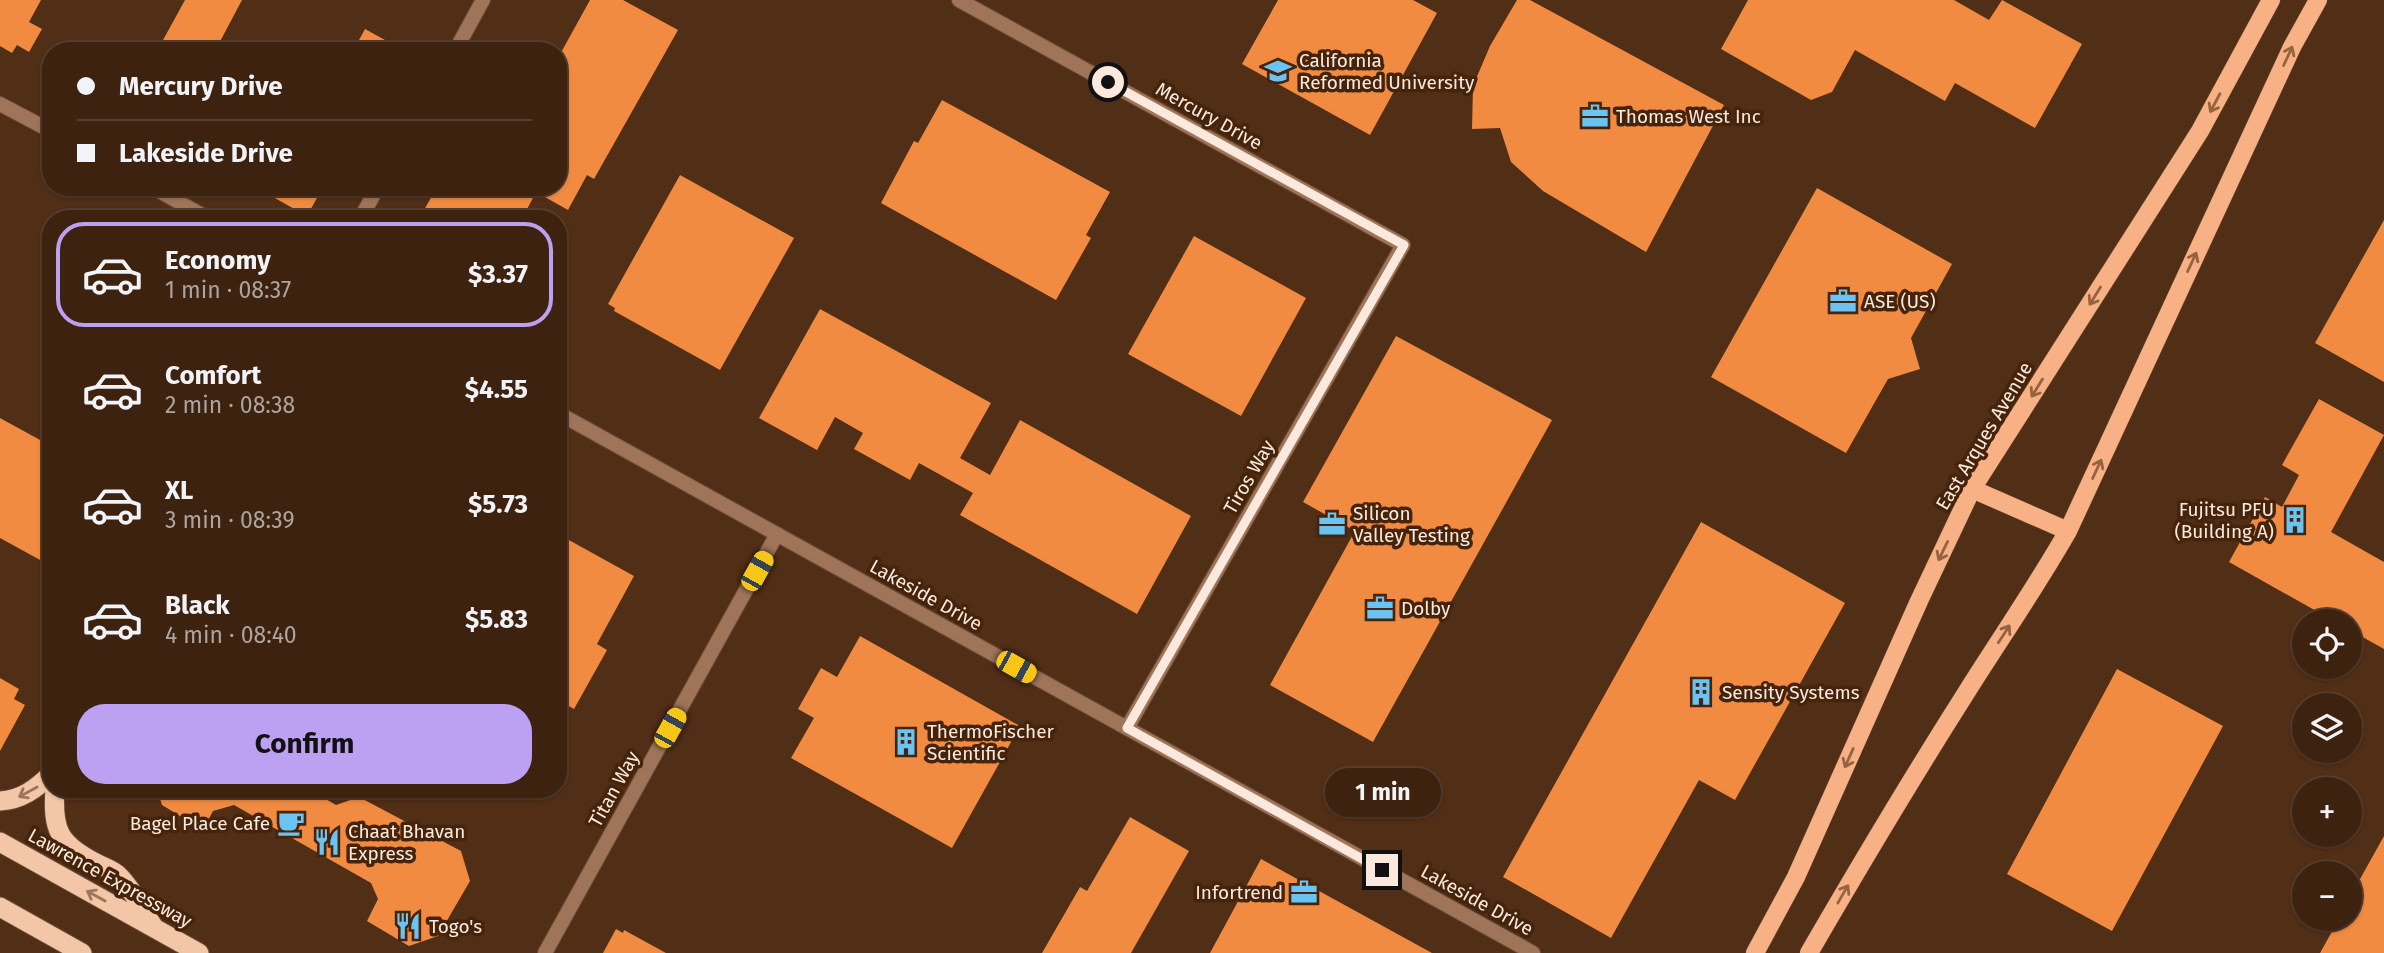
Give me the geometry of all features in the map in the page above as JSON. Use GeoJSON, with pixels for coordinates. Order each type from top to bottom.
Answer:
{"type":"FeatureCollection","features":[{"type":"Feature","properties":{"kind":"highway"},"geometry":{"type":"LineString","coordinates":[[0,801],[12,801],[42,784]]}},
{"type":"Feature","properties":{"kind":"highway"},"geometry":{"type":"LineString","coordinates":[[54,798],[58,833],[68,846],[119,875],[156,930]]}},
{"type":"Feature","properties":{"kind":"highway","name":"Lawrence Expressway"},"geometry":{"type":"LineString","coordinates":[[0,842],[198,953]]}},
{"type":"Feature","properties":{"kind":"highway"},"geometry":{"type":"LineString","coordinates":[[0,907],[82,953]]}},
{"type":"Feature","properties":{"kind":"main road","name":"East Arques Avenue"},"geometry":{"type":"LineString","coordinates":[[1755,953],[1796,877],[1972,489],[2200,131],[2271,0]]}},
{"type":"Feature","properties":{"kind":"main road"},"geometry":{"type":"LineString","coordinates":[[1809,953],[1876,838],[1967,691],[2041,579],[2068,531],[2292,47],[2318,0]]}},
{"type":"Feature","properties":{"kind":"main road"},"geometry":{"type":"LineString","coordinates":[[1972,489],[2068,531]]}},
{"type":"Feature","properties":{"kind":"street"},"geometry":{"type":"LineString","coordinates":[[459,42],[483,0]]}},
{"type":"Feature","properties":{"kind":"street","name":"Mercury Drive"},"geometry":{"type":"LineString","coordinates":[[959,0],[1404,245]]}},
{"type":"Feature","properties":{"kind":"street"},"geometry":{"type":"LineString","coordinates":[[0,104],[42,126]]}},
{"type":"Feature","properties":{"kind":"street"},"geometry":{"type":"LineString","coordinates":[[168,196],[193,210]]}},
{"type":"Feature","properties":{"kind":"street","name":"Tiros Way"},"geometry":{"type":"LineString","coordinates":[[1127,728],[1404,245]]}},
{"type":"Feature","properties":{"kind":"street","name":"Lakeside Drive"},"geometry":{"type":"LineString","coordinates":[[567,417],[1533,953]]}},
{"type":"Feature","properties":{"kind":"street","name":"Titan Way"},"geometry":{"type":"LineString","coordinates":[[545,953],[777,534]]}},
{"type":"Feature","properties":{"kind":"building"},"geometry":{"type":"Polygon","coordinates":[[[0,0],[41,0],[29,22],[42,29],[29,52],[17,45],[12,53],[0,46],[0,0]]]}},
{"type":"Feature","properties":{"kind":"building"},"geometry":{"type":"Polygon","coordinates":[[[185,0],[242,0],[220,42],[162,42],[185,0]]]}},
{"type":"Feature","properties":{"kind":"building"},"geometry":{"type":"Polygon","coordinates":[[[590,0],[623,0],[678,30],[594,179],[587,175],[568,210],[543,196],[567,196],[567,42],[590,0]]]}},
{"type":"Feature","properties":{"kind":"building"},"geometry":{"type":"Polygon","coordinates":[[[1278,0],[1413,0],[1437,13],[1370,135],[1242,64],[1278,0]]]}},
{"type":"Feature","properties":{"kind":"building","name":"Thomas West Inc"},"geometry":{"type":"Polygon","coordinates":[[[1517,0],[1530,0],[1724,105],[1646,252],[1543,191],[1511,162],[1500,128],[1472,129],[1473,86],[1490,46],[1517,0]]]}},
{"type":"Feature","properties":{"kind":"building"},"geometry":{"type":"Polygon","coordinates":[[[1748,0],[1954,0],[1989,20],[2002,0],[2082,44],[2035,128],[1955,83],[1945,101],[1855,50],[1832,92],[1811,100],[1721,49],[1748,0]]]}},
{"type":"Feature","properties":{"kind":"building"},"geometry":{"type":"Polygon","coordinates":[[[365,29],[389,42],[358,42],[365,29]]]}},
{"type":"Feature","properties":{"kind":"building"},"geometry":{"type":"Polygon","coordinates":[[[942,100],[1110,192],[1086,235],[1091,238],[1056,300],[881,203],[914,141],[918,143],[942,100]]]}},
{"type":"Feature","properties":{"kind":"building"},"geometry":{"type":"Polygon","coordinates":[[[680,175],[794,238],[720,370],[614,311],[615,308],[608,304],[680,175]]]}},
{"type":"Feature","properties":{"kind":"building","name":"ASE (US)"},"geometry":{"type":"Polygon","coordinates":[[[1817,188],[1952,264],[1911,338],[1920,369],[1888,379],[1846,453],[1711,377],[1817,188]]]}},
{"type":"Feature","properties":{"kind":"building"},"geometry":{"type":"Polygon","coordinates":[[[271,196],[318,196],[310,210],[296,210],[271,196]]]}},
{"type":"Feature","properties":{"kind":"building"},"geometry":{"type":"Polygon","coordinates":[[[432,196],[534,196],[527,210],[424,210],[432,196]]]}},
{"type":"Feature","properties":{"kind":"building"},"geometry":{"type":"Polygon","coordinates":[[[2384,220],[2384,382],[2315,343],[2384,220]]]}},
{"type":"Feature","properties":{"kind":"building"},"geometry":{"type":"Polygon","coordinates":[[[1194,236],[1306,298],[1241,416],[1128,354],[1194,236]]]}},
{"type":"Feature","properties":{"kind":"building"},"geometry":{"type":"Polygon","coordinates":[[[820,309],[991,403],[960,458],[990,475],[1020,420],[1191,516],[1137,614],[960,515],[973,493],[919,463],[910,480],[854,449],[863,433],[835,417],[817,450],[759,418],[820,309]]]}},
{"type":"Feature","properties":{"kind":"building","name":"Dolby"},"geometry":{"type":"Polygon","coordinates":[[[1396,336],[1552,420],[1373,742],[1270,685],[1355,531],[1303,502],[1396,336]]]}},
{"type":"Feature","properties":{"kind":"building","name":"Fujitsu PFU (Building A)"},"geometry":{"type":"Polygon","coordinates":[[[2319,399],[2384,435],[2331,532],[2384,562],[2384,649],[2362,637],[2362,609],[2313,609],[2229,562],[2265,497],[2282,507],[2299,475],[2282,465],[2319,399]]]}},
{"type":"Feature","properties":{"kind":"building"},"geometry":{"type":"Polygon","coordinates":[[[0,418],[42,441],[42,561],[0,538],[0,418]]]}},
{"type":"Feature","properties":{"kind":"building","name":"Sensity Systems"},"geometry":{"type":"Polygon","coordinates":[[[1701,522],[1845,603],[1735,800],[1699,780],[1611,938],[1503,877],[1701,522]]]}},
{"type":"Feature","properties":{"kind":"building"},"geometry":{"type":"Polygon","coordinates":[[[567,539],[634,576],[597,644],[607,650],[574,709],[567,705],[567,539]]]}},
{"type":"Feature","properties":{"kind":"building","name":"ThermoFischer Scientific"},"geometry":{"type":"Polygon","coordinates":[[[860,636],[1020,726],[952,848],[791,758],[814,718],[798,709],[821,668],[837,677],[860,636]]]}},
{"type":"Feature","properties":{"kind":"building"},"geometry":{"type":"Polygon","coordinates":[[[2117,669],[2223,726],[2112,931],[2007,874],[2117,669]]]}},
{"type":"Feature","properties":{"kind":"building"},"geometry":{"type":"Polygon","coordinates":[[[0,678],[19,689],[14,699],[25,705],[0,751],[0,678]]]}},
{"type":"Feature","properties":{"kind":"building"},"geometry":{"type":"Polygon","coordinates":[[[160,798],[324,798],[336,805],[361,798],[461,851],[470,881],[438,936],[409,946],[367,921],[378,899],[371,883],[234,805],[213,811],[203,830],[162,805],[160,798]]]}},
{"type":"Feature","properties":{"kind":"building"},"geometry":{"type":"Polygon","coordinates":[[[1130,817],[1189,851],[1131,953],[1042,953],[1080,887],[1087,891],[1130,817]]]}},
{"type":"Feature","properties":{"kind":"building"},"geometry":{"type":"Polygon","coordinates":[[[2384,836],[2384,953],[2320,953],[2332,931],[2362,931],[2362,875],[2384,836]]]}},
{"type":"Feature","properties":{"kind":"building"},"geometry":{"type":"Polygon","coordinates":[[[1261,859],[1432,953],[1210,953],[1261,859]]]}},
{"type":"Feature","properties":{"kind":"building"},"geometry":{"type":"Polygon","coordinates":[[[616,929],[623,933],[624,930],[666,953],[603,953],[616,929]]]}},
{"type":"Feature","properties":{"kind":"place","name":"California Reformed University"},"geometry":{"type":"Point","coordinates":[1278,71]}},
{"type":"Feature","properties":{"kind":"place","name":"Thomas West Inc"},"geometry":{"type":"Point","coordinates":[1595,116]}},
{"type":"Feature","properties":{"kind":"place","name":"ASE (US)"},"geometry":{"type":"Point","coordinates":[1843,301]}},
{"type":"Feature","properties":{"kind":"place","name":"Fujitsu PFU (Building A)"},"geometry":{"type":"Point","coordinates":[2295,520]}},
{"type":"Feature","properties":{"kind":"place","name":"Silicon Valley Testing"},"geometry":{"type":"Point","coordinates":[1332,524]}},
{"type":"Feature","properties":{"kind":"place","name":"Dolby"},"geometry":{"type":"Point","coordinates":[1380,608]}},
{"type":"Feature","properties":{"kind":"place","name":"Sensity Systems"},"geometry":{"type":"Point","coordinates":[1701,692]}},
{"type":"Feature","properties":{"kind":"place","name":"ThermoFischer Scientific"},"geometry":{"type":"Point","coordinates":[906,742]}},
{"type":"Feature","properties":{"kind":"place","name":"Bagel Place Cafe"},"geometry":{"type":"Point","coordinates":[291,823]}},
{"type":"Feature","properties":{"kind":"place","name":"Chaat Bhavan Express"},"geometry":{"type":"Point","coordinates":[327,842]}},
{"type":"Feature","properties":{"kind":"place","name":"Infortrend"},"geometry":{"type":"Point","coordinates":[1304,892]}},
{"type":"Feature","properties":{"kind":"place","name":"Togo's"},"geometry":{"type":"Point","coordinates":[408,926]}},
{"type":"Feature","properties":{"kind":"route"},"geometry":{"type":"LineString","coordinates":[[1108,82],[1404,245],[1127,728],[1382,870]]}}]}
